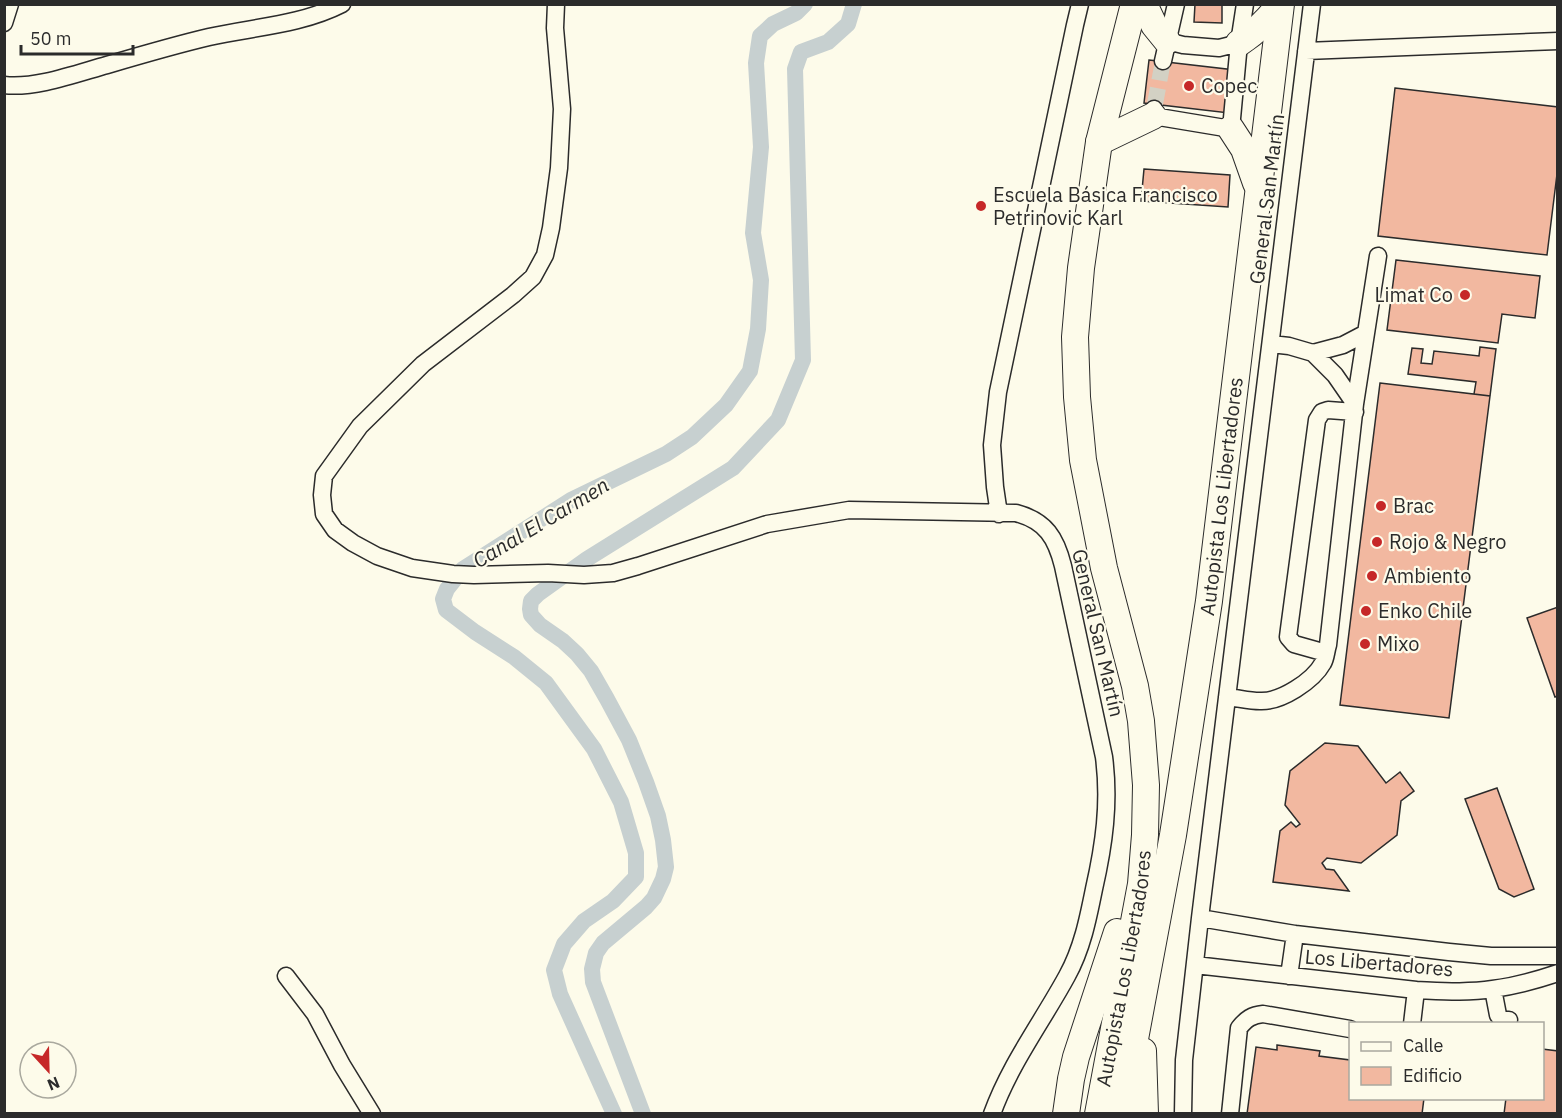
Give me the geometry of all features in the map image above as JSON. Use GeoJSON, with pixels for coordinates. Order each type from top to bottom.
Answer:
{"type":"FeatureCollection","features":[{"type":"Feature","properties":{"kind":"highway","name":"Autopista Los Libertadores"},"geometry":{"type":"LineString","coordinates":[[1098,1113],[1140,884],[1145,835],[1146,785],[1143,737],[1135,686],[1096,530],[1083,460],[1075,357],[1077,308],[1099,142],[1134,4]]}},
{"type":"Feature","properties":{"kind":"highway"},"geometry":{"type":"LineString","coordinates":[[1144,4],[1165,51]]}},
{"type":"Feature","properties":{"kind":"highway","name":"Autopista Los Libertadores"},"geometry":{"type":"LineString","coordinates":[[1121,1113],[1173,835],[1207,613],[1280,4]]}},
{"type":"Feature","properties":{"kind":"highway"},"geometry":{"type":"LineString","coordinates":[[1239,43],[1269,19],[1280,4]]}},
{"type":"Feature","properties":{"kind":"highway"},"geometry":{"type":"LineString","coordinates":[[1099,142],[1154,110]]}},
{"type":"Feature","properties":{"kind":"highway"},"geometry":{"type":"LineString","coordinates":[[1231,129],[1250,162],[1258,189]]}},
{"type":"Feature","properties":{"kind":"highway","name":"Autopista Los Libertadores"},"geometry":{"type":"LineString","coordinates":[[1066,1113],[1076,1057],[1119,927],[1136,851],[1146,785]]}},
{"type":"Feature","properties":{"kind":"highway","name":"Autopista Los Libertadores"},"geometry":{"type":"LineString","coordinates":[[1144,986],[1145,1113]]}},
{"type":"Feature","properties":{"kind":"street"},"geometry":{"type":"LineString","coordinates":[[4,23],[10,4]]}},
{"type":"Feature","properties":{"kind":"street"},"geometry":{"type":"LineString","coordinates":[[4,85],[26,86],[209,37],[303,19],[327,12],[342,4]]}},
{"type":"Feature","properties":{"kind":"street","name":"General San Martín"},"geometry":{"type":"LineString","coordinates":[[556,4],[555,28],[562,109],[559,168],[545,255],[533,277],[423,364],[360,426],[324,476],[322,495],[324,514],[334,530],[377,556],[412,568],[474,575],[613,573],[767,524],[849,510],[1016,513],[1034,519],[1042,525],[1056,545],[1062,566],[1104,757],[1107,808],[1096,881],[1087,926],[1080,946],[1063,983],[1012,1070],[992,1113]]}},
{"type":"Feature","properties":{"kind":"street"},"geometry":{"type":"LineString","coordinates":[[999,514],[992,445],[999,392],[1080,4]]}},
{"type":"Feature","properties":{"kind":"street"},"geometry":{"type":"LineString","coordinates":[[1165,51],[1176,4]]}},
{"type":"Feature","properties":{"kind":"street"},"geometry":{"type":"LineString","coordinates":[[1154,110],[1231,129],[1245,4]]}},
{"type":"Feature","properties":{"kind":"street","name":"General San Martín"},"geometry":{"type":"LineString","coordinates":[[1183,1113],[1184,1060],[1200,918],[1312,4]]}},
{"type":"Feature","properties":{"kind":"street"},"geometry":{"type":"LineString","coordinates":[[1306,51],[1557,41]]}},
{"type":"Feature","properties":{"kind":"street"},"geometry":{"type":"LineString","coordinates":[[1165,51],[1183,45],[1219,48],[1239,43]]}},
{"type":"Feature","properties":{"kind":"street"},"geometry":{"type":"LineString","coordinates":[[1227,697],[1262,701],[1276,698],[1311,679],[1324,662],[1355,408],[1378,256]]}},
{"type":"Feature","properties":{"kind":"street"},"geometry":{"type":"LineString","coordinates":[[1313,353],[1343,345],[1366,333]]}},
{"type":"Feature","properties":{"kind":"street"},"geometry":{"type":"LineString","coordinates":[[1271,344],[1289,346],[1313,353],[1335,375],[1355,408]]}},
{"type":"Feature","properties":{"kind":"street"},"geometry":{"type":"LineString","coordinates":[[1326,652],[1294,644],[1288,637],[1317,420],[1322,412],[1328,410],[1355,408]]}},
{"type":"Feature","properties":{"kind":"street","name":"Los Libertadores"},"geometry":{"type":"LineString","coordinates":[[1200,918],[1294,934],[1481,955],[1557,956]]}},
{"type":"Feature","properties":{"kind":"street"},"geometry":{"type":"LineString","coordinates":[[1289,976],[1294,934]]}},
{"type":"Feature","properties":{"kind":"street","name":"Los Libertadores"},"geometry":{"type":"LineString","coordinates":[[1195,965],[1416,990],[1460,991],[1493,989],[1557,973]]}},
{"type":"Feature","properties":{"kind":"street"},"geometry":{"type":"LineString","coordinates":[[286,976],[315,1014],[342,1065],[372,1113]]}},
{"type":"Feature","properties":{"kind":"street"},"geometry":{"type":"LineString","coordinates":[[1493,989],[1498,1015],[1502,1020],[1509,1020]]}},
{"type":"Feature","properties":{"kind":"street"},"geometry":{"type":"LineString","coordinates":[[1412,1022],[1416,990]]}},
{"type":"Feature","properties":{"kind":"street"},"geometry":{"type":"LineString","coordinates":[[1230,1113],[1239,1028],[1250,1017],[1263,1014],[1349,1029]]}},
{"type":"Feature","properties":{"kind":"building"},"geometry":{"type":"Polygon","coordinates":[[[1195,4],[1222,4],[1222,23],[1194,22],[1195,4]]]}},
{"type":"Feature","properties":{"kind":"building","name":"Copec"},"geometry":{"type":"Polygon","coordinates":[[[1149,60],[1235,70],[1229,113],[1144,103],[1149,60]]]}},
{"type":"Feature","properties":{"kind":"building"},"geometry":{"type":"Polygon","coordinates":[[[1395,88],[1558,107],[1558,166],[1547,255],[1378,236],[1395,88]]]}},
{"type":"Feature","properties":{"kind":"building"},"geometry":{"type":"Polygon","coordinates":[[[1144,169],[1230,175],[1228,207],[1141,201],[1144,169]]]}},
{"type":"Feature","properties":{"kind":"building","name":"Limat Co"},"geometry":{"type":"Polygon","coordinates":[[[1396,260],[1540,276],[1535,318],[1502,314],[1498,343],[1387,330],[1396,260]]]}},
{"type":"Feature","properties":{"kind":"building"},"geometry":{"type":"Polygon","coordinates":[[[1480,347],[1496,349],[1490,396],[1474,394],[1476,382],[1408,374],[1412,348],[1423,349],[1421,363],[1432,364],[1434,351],[1479,356],[1480,347]]]}},
{"type":"Feature","properties":{"kind":"building"},"geometry":{"type":"Polygon","coordinates":[[[1380,383],[1490,396],[1449,718],[1340,705],[1380,383]]]}},
{"type":"Feature","properties":{"kind":"building"},"geometry":{"type":"Polygon","coordinates":[[[1558,607],[1558,696],[1555,697],[1527,618],[1558,607]]]}},
{"type":"Feature","properties":{"kind":"building"},"geometry":{"type":"Polygon","coordinates":[[[1325,743],[1358,746],[1386,783],[1400,772],[1414,791],[1401,801],[1397,835],[1361,863],[1327,858],[1322,863],[1326,869],[1334,870],[1349,891],[1273,882],[1280,831],[1291,822],[1296,827],[1300,824],[1285,805],[1290,771],[1325,743]]]}},
{"type":"Feature","properties":{"kind":"building"},"geometry":{"type":"Polygon","coordinates":[[[1497,788],[1534,889],[1514,897],[1499,889],[1465,799],[1497,788]]]}},
{"type":"Feature","properties":{"kind":"building"},"geometry":{"type":"Polygon","coordinates":[[[1277,1045],[1320,1051],[1319,1056],[1349,1060],[1349,1100],[1424,1100],[1422,1114],[1247,1114],[1256,1047],[1277,1050],[1277,1045]]]}},
{"type":"Feature","properties":{"kind":"building"},"geometry":{"type":"Polygon","coordinates":[[[1544,1049],[1558,1051],[1558,1114],[1504,1114],[1506,1100],[1544,1100],[1544,1049]]]}},
{"type":"Feature","properties":{"kind":"waterway","name":"Canal El Carmen"},"geometry":{"type":"LineString","coordinates":[[614,1114],[560,994],[554,970],[564,944],[584,921],[613,901],[636,877],[636,853],[621,802],[594,749],[546,683],[514,657],[446,610],[443,599],[447,589],[463,569],[571,500],[666,454],[692,437],[726,405],[750,371],[758,329],[761,280],[753,233],[761,147],[756,63],[760,36],[773,24],[796,13],[805,4]]}},
{"type":"Feature","properties":{"kind":"waterway"},"geometry":{"type":"LineString","coordinates":[[643,1114],[593,982],[592,969],[596,953],[603,943],[646,907],[654,898],[663,879],[666,867],[658,816],[629,740],[591,671],[577,654],[540,625],[531,615],[531,601],[587,559],[733,468],[778,420],[803,360],[795,69],[801,52],[828,42],[848,24],[854,4]]}},
{"type":"Feature","properties":{"kind":"tunnel"},"geometry":{"type":"LineString","coordinates":[[1155,104],[1163,61]]}},
{"type":"Feature","properties":{"kind":"place","name":"Copec"},"geometry":{"type":"Point","coordinates":[1189,86]}},
{"type":"Feature","properties":{"kind":"place","name":"Escuela Básica Francisco Petrinovic Karl"},"geometry":{"type":"Point","coordinates":[981,206]}},
{"type":"Feature","properties":{"kind":"place","name":"Limat Co"},"geometry":{"type":"Point","coordinates":[1465,295]}},
{"type":"Feature","properties":{"kind":"place","name":"Brac"},"geometry":{"type":"Point","coordinates":[1381,506]}},
{"type":"Feature","properties":{"kind":"place","name":"Rojo & Negro"},"geometry":{"type":"Point","coordinates":[1377,542]}},
{"type":"Feature","properties":{"kind":"place","name":"Ambiento"},"geometry":{"type":"Point","coordinates":[1372,576]}},
{"type":"Feature","properties":{"kind":"place","name":"Enko Chile"},"geometry":{"type":"Point","coordinates":[1366,611]}},
{"type":"Feature","properties":{"kind":"place","name":"Mixo"},"geometry":{"type":"Point","coordinates":[1365,644]}}]}
